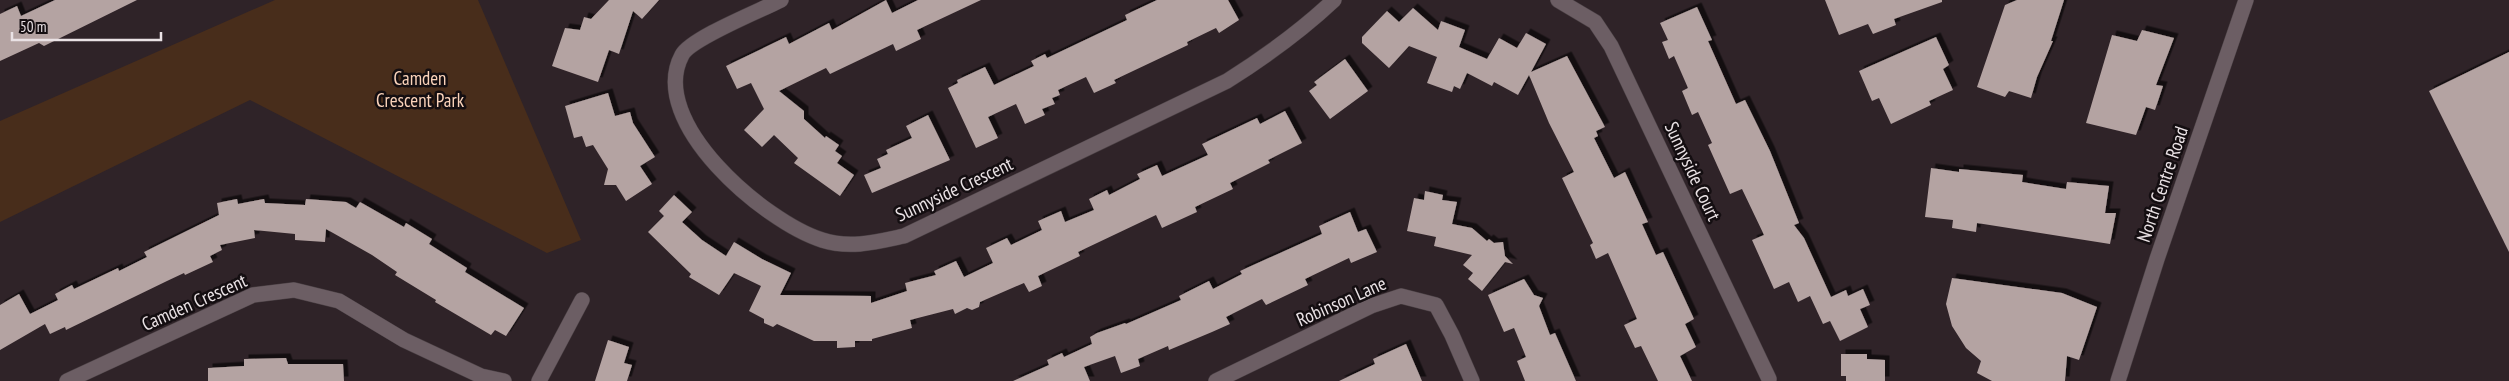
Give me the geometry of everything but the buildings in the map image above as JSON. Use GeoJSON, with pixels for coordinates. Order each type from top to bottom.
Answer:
{"type":"FeatureCollection","features":[{"type":"Feature","properties":{"kind":"street","name":"Sunnyside Crescent"},"geometry":{"type":"LineString","coordinates":[[781,0],[701,39],[683,53],[674,74],[679,107],[703,151],[743,192],[787,222],[821,240],[853,246],[904,236],[1227,81],[1270,53],[1312,21],[1334,0]]}},
{"type":"Feature","properties":{"kind":"street","name":"Sunnyside Court"},"geometry":{"type":"LineString","coordinates":[[1558,0],[1595,22],[1611,46],[1769,379]]}},
{"type":"Feature","properties":{"kind":"street","name":"North Centre Road"},"geometry":{"type":"LineString","coordinates":[[2118,381],[2157,259],[2246,0]]}},
{"type":"Feature","properties":{"kind":"street","name":"Camden Crescent"},"geometry":{"type":"LineString","coordinates":[[67,381],[253,295],[294,290],[338,302],[404,340],[481,376],[504,381]]}},
{"type":"Feature","properties":{"kind":"street","name":"Robinson Lane"},"geometry":{"type":"LineString","coordinates":[[1216,381],[1371,306],[1402,296],[1436,305],[1452,335],[1472,381]]}},
{"type":"Feature","properties":{"kind":"street"},"geometry":{"type":"LineString","coordinates":[[539,381],[582,300]]}},
{"type":"Feature","properties":{"kind":"green space","name":"Camden Crescent Park"},"geometry":{"type":"Polygon","coordinates":[[[275,0],[478,0],[581,240],[547,253],[250,100],[0,222],[0,121],[275,0]]]}}]}
